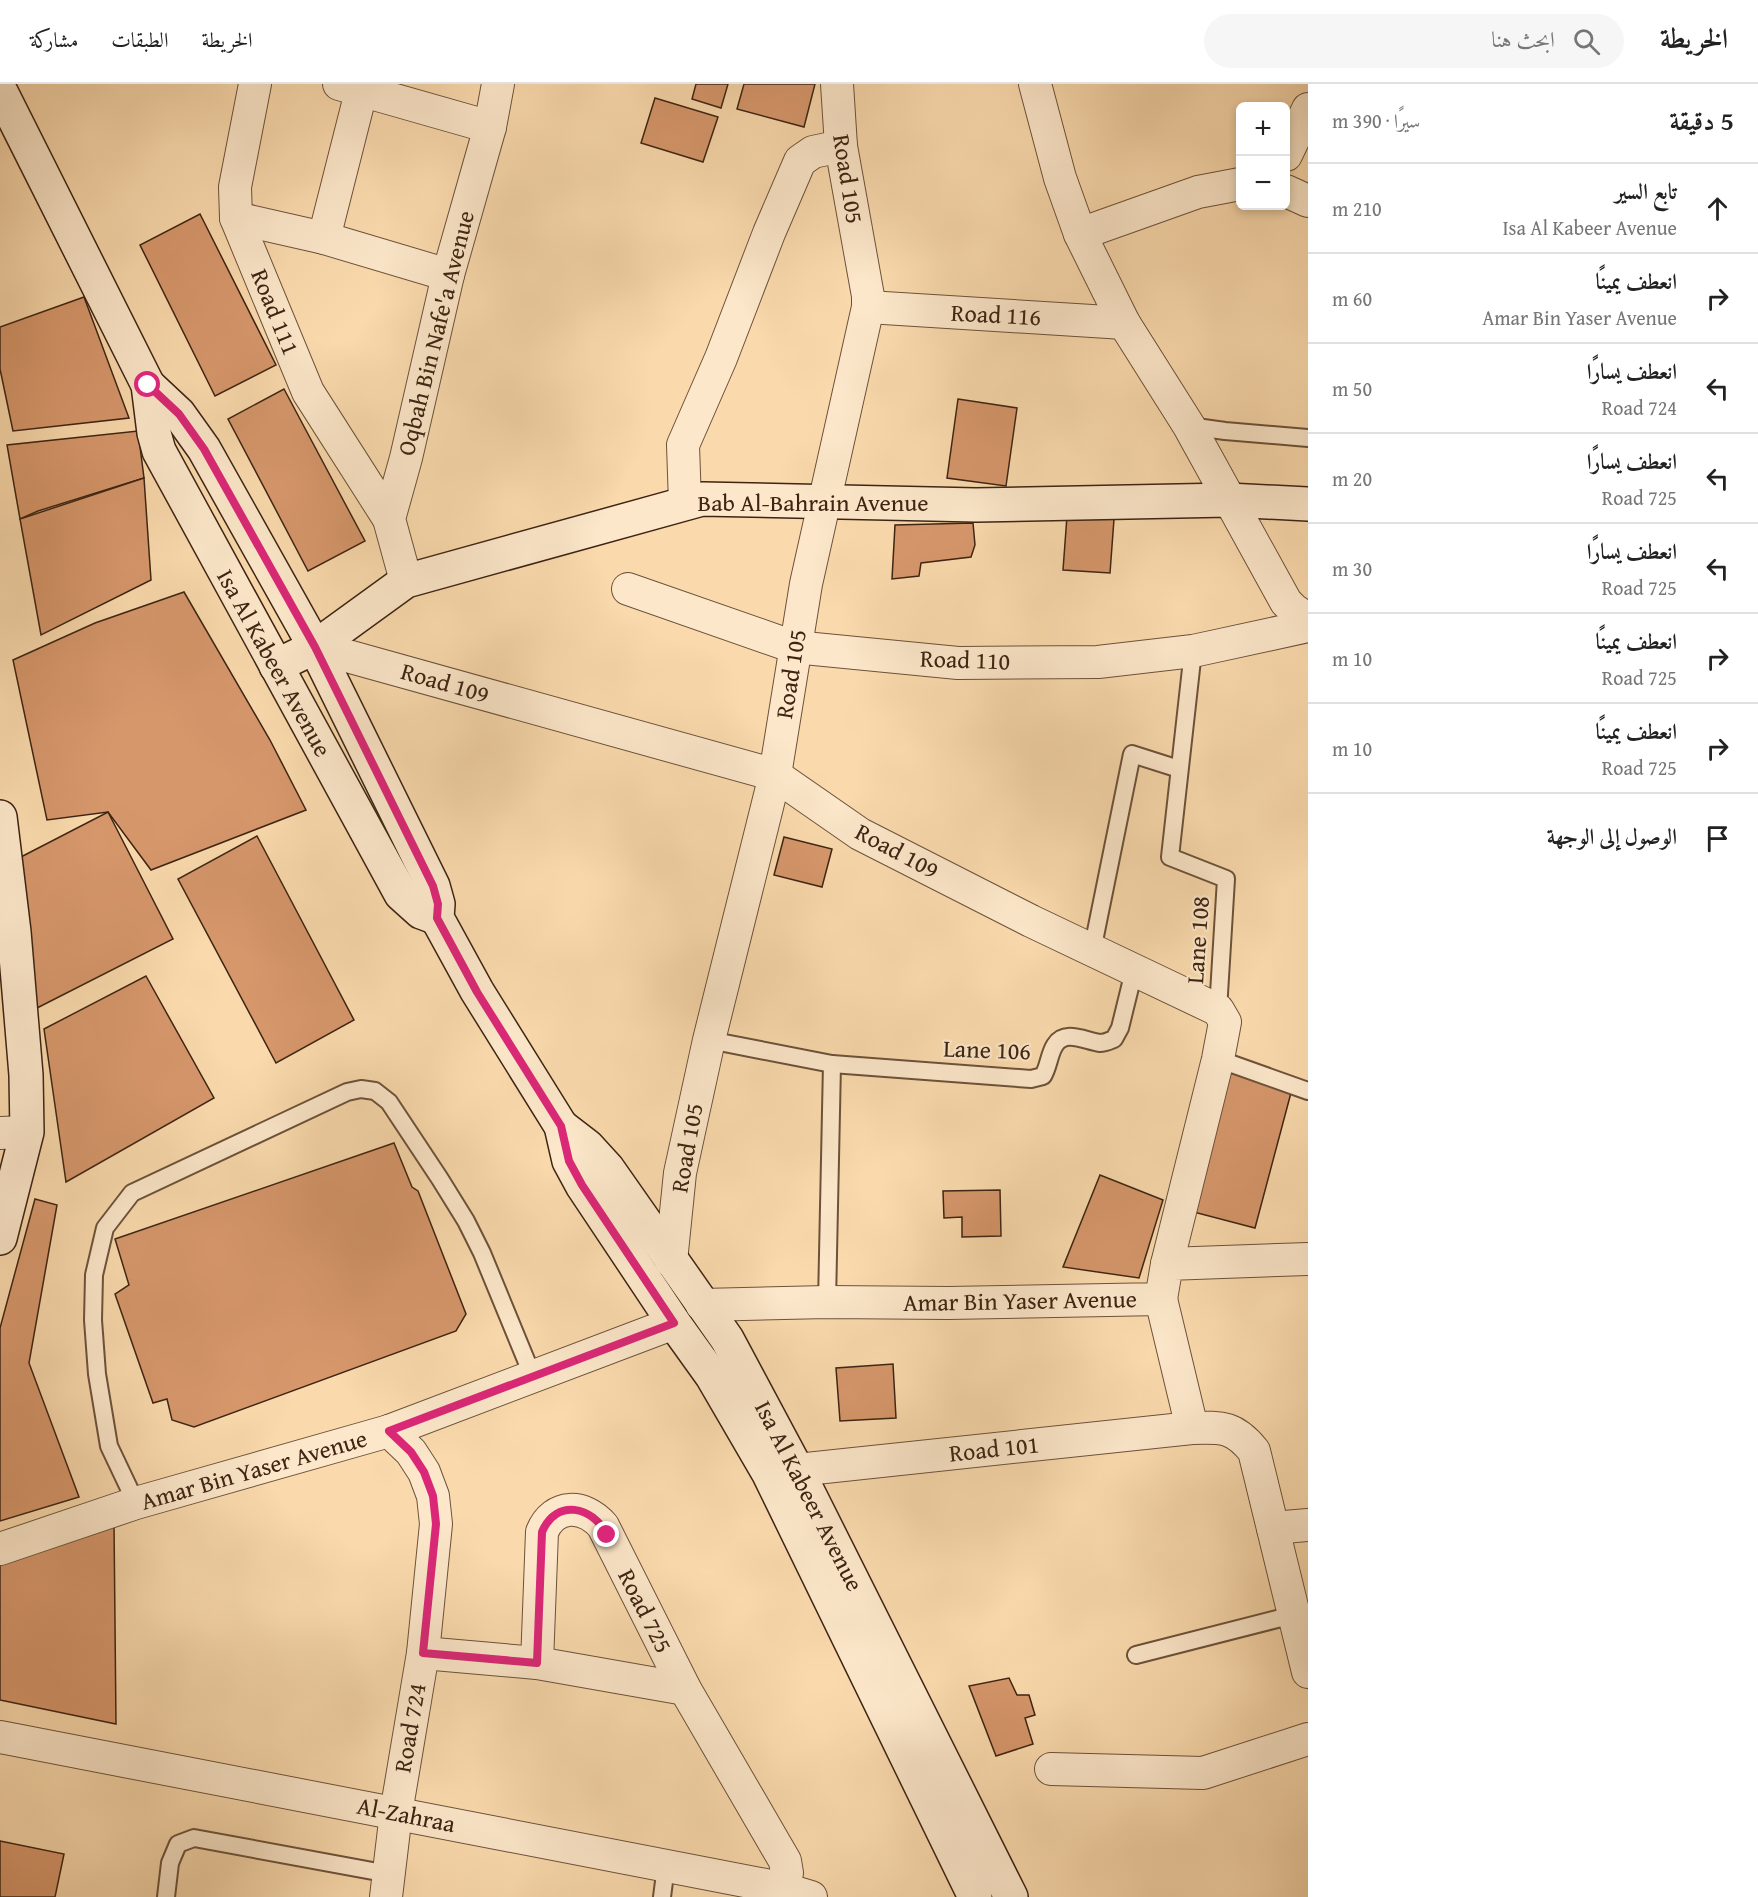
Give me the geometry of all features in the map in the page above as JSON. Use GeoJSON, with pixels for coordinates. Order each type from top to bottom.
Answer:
{"type":"FeatureCollection","features":[{"type":"Feature","properties":{"kind":"main road","name":"Isa Al Kabeer Avenue"},"geometry":{"type":"LineString","coordinates":[[0,90],[148,385],[154,433],[159,451],[401,894],[421,912],[437,918]]}},
{"type":"Feature","properties":{"kind":"main road","name":"Isa Al Kabeer Avenue"},"geometry":{"type":"LineString","coordinates":[[148,385],[179,414],[204,449],[315,647],[433,886],[438,904],[437,918],[477,992],[561,1126],[569,1161],[582,1185],[712,1376],[769,1474],[975,1897]]}},
{"type":"Feature","properties":{"kind":"main road","name":"Bab Al-Bahrain Avenue"},"geometry":{"type":"LineString","coordinates":[[276,666],[315,647],[406,581],[702,499],[976,505],[1228,500],[1308,504]]}},
{"type":"Feature","properties":{"kind":"main road"},"geometry":{"type":"LineString","coordinates":[[0,817],[16,955],[26,1075],[14,1132],[0,1238]]}},
{"type":"Feature","properties":{"kind":"main road","name":"Isa Al Kabeer Avenue"},"geometry":{"type":"LineString","coordinates":[[561,1126],[587,1146],[608,1169],[727,1338],[797,1470],[1011,1897]]}},
{"type":"Feature","properties":{"kind":"street","name":"Road 111"},"geometry":{"type":"LineString","coordinates":[[255,84],[235,187],[236,218],[308,392],[389,519]]}},
{"type":"Feature","properties":{"kind":"street","name":"Oqbah Bin Nafe'a Avenue"},"geometry":{"type":"LineString","coordinates":[[389,519],[406,458],[448,275],[490,127],[498,84]]}},
{"type":"Feature","properties":{"kind":"street","name":"Road 105"},"geometry":{"type":"LineString","coordinates":[[671,1261],[680,1173],[709,1040],[775,775],[794,647],[824,500],[868,308],[868,296],[842,146],[837,84]]}},
{"type":"Feature","properties":{"kind":"street"},"geometry":{"type":"LineString","coordinates":[[1035,84],[1060,178],[1080,234],[1124,323],[1189,426],[1286,602],[1308,619]]}},
{"type":"Feature","properties":{"kind":"street"},"geometry":{"type":"LineString","coordinates":[[324,238],[354,86],[490,127]]}},
{"type":"Feature","properties":{"kind":"street"},"geometry":{"type":"LineString","coordinates":[[1290,146],[1308,108]]}},
{"type":"Feature","properties":{"kind":"street"},"geometry":{"type":"LineString","coordinates":[[685,503],[683,445],[721,358],[769,233],[800,161],[813,152],[842,146]]}},
{"type":"Feature","properties":{"kind":"street"},"geometry":{"type":"LineString","coordinates":[[1080,234],[1198,192],[1236,185]]}},
{"type":"Feature","properties":{"kind":"street"},"geometry":{"type":"LineString","coordinates":[[1290,193],[1308,201]]}},
{"type":"Feature","properties":{"kind":"street"},"geometry":{"type":"LineString","coordinates":[[236,218],[324,238],[448,275]]}},
{"type":"Feature","properties":{"kind":"street","name":"Road 116"},"geometry":{"type":"LineString","coordinates":[[868,308],[1124,323]]}},
{"type":"Feature","properties":{"kind":"street"},"geometry":{"type":"LineString","coordinates":[[389,519],[406,581]]}},
{"type":"Feature","properties":{"kind":"street","name":"Road 110"},"geometry":{"type":"LineString","coordinates":[[628,589],[794,647],[958,663],[1098,662],[1193,651],[1308,626]]}},
{"type":"Feature","properties":{"kind":"street","name":"Road 109"},"geometry":{"type":"LineString","coordinates":[[315,647],[775,775],[860,834],[1092,951],[1218,1010]]}},
{"type":"Feature","properties":{"kind":"street"},"geometry":{"type":"LineString","coordinates":[[1218,1010],[1225,1022],[1218,1059],[1167,1264],[1308,1259]]}},
{"type":"Feature","properties":{"kind":"street","name":"Amar Bin Yaser Avenue"},"geometry":{"type":"LineString","coordinates":[[702,1305],[827,1302],[948,1304],[1161,1299],[1167,1264]]}},
{"type":"Feature","properties":{"kind":"street"},"geometry":{"type":"LineString","coordinates":[[1161,1299],[1192,1428]]}},
{"type":"Feature","properties":{"kind":"street","name":"Amar Bin Yaser Avenue"},"geometry":{"type":"LineString","coordinates":[[0,1549],[136,1503],[389,1431],[674,1323]]}},
{"type":"Feature","properties":{"kind":"street","name":"Road 101"},"geometry":{"type":"LineString","coordinates":[[797,1470],[1192,1428],[1220,1427],[1242,1436],[1254,1450],[1308,1672]]}},
{"type":"Feature","properties":{"kind":"street","name":"Road 724"},"geometry":{"type":"LineString","coordinates":[[388,1886],[396,1813],[423,1653],[436,1524],[433,1496],[424,1472],[411,1452],[389,1431]]}},
{"type":"Feature","properties":{"kind":"street","name":"Road 725"},"geometry":{"type":"LineString","coordinates":[[537,1663],[542,1532],[552,1515],[560,1511],[578,1510],[596,1518],[603,1526],[685,1689],[785,1861],[787,1872],[781,1888]]}},
{"type":"Feature","properties":{"kind":"street"},"geometry":{"type":"LineString","coordinates":[[1273,1528],[1308,1525]]}},
{"type":"Feature","properties":{"kind":"street","name":"Road 725"},"geometry":{"type":"LineString","coordinates":[[423,1653],[537,1663],[685,1689]]}},
{"type":"Feature","properties":{"kind":"street","name":"Al-Zahraa"},"geometry":{"type":"LineString","coordinates":[[0,1737],[781,1888],[811,1897]]}},
{"type":"Feature","properties":{"kind":"street"},"geometry":{"type":"LineString","coordinates":[[1052,1769],[1203,1773],[1308,1739]]}},
{"type":"Feature","properties":{"kind":"lane"},"geometry":{"type":"LineString","coordinates":[[1189,426],[1308,438]]}},
{"type":"Feature","properties":{"kind":"lane","name":"Lane 108"},"geometry":{"type":"LineString","coordinates":[[1193,651],[1170,857],[1226,879],[1218,1010]]}},
{"type":"Feature","properties":{"kind":"lane"},"geometry":{"type":"LineString","coordinates":[[1092,951],[1132,753],[1179,769]]}},
{"type":"Feature","properties":{"kind":"lane","name":"Lane 106"},"geometry":{"type":"LineString","coordinates":[[709,1040],[832,1064],[1031,1079],[1042,1076],[1048,1067],[1053,1046],[1060,1039],[1068,1036],[1102,1043],[1114,1040],[1120,1028],[1134,971]]}},
{"type":"Feature","properties":{"kind":"lane"},"geometry":{"type":"LineString","coordinates":[[1218,1059],[1308,1091]]}},
{"type":"Feature","properties":{"kind":"lane"},"geometry":{"type":"LineString","coordinates":[[827,1302],[832,1064]]}},
{"type":"Feature","properties":{"kind":"lane"},"geometry":{"type":"LineString","coordinates":[[136,1503],[109,1446],[97,1374],[93,1320],[94,1275],[105,1228],[132,1193],[347,1092],[361,1089],[375,1091],[389,1102],[465,1221],[482,1253],[533,1377]]}},
{"type":"Feature","properties":{"kind":"lane"},"geometry":{"type":"LineString","coordinates":[[1136,1655],[1293,1615]]}},
{"type":"Feature","properties":{"kind":"lane"},"geometry":{"type":"LineString","coordinates":[[166,1897],[170,1863],[178,1844],[194,1838],[388,1886]]}},
{"type":"Feature","properties":{"kind":"lane"},"geometry":{"type":"LineString","coordinates":[[662,1897],[666,1866]]}},
{"type":"Feature","properties":{"kind":"building"},"geometry":{"type":"Polygon","coordinates":[[[696,84],[728,84],[721,108],[692,99],[696,84]]]}},
{"type":"Feature","properties":{"kind":"building"},"geometry":{"type":"Polygon","coordinates":[[[744,84],[815,84],[804,127],[737,109],[744,84]]]}},
{"type":"Feature","properties":{"kind":"building"},"geometry":{"type":"Polygon","coordinates":[[[655,98],[718,117],[703,162],[641,143],[655,98]]]}},
{"type":"Feature","properties":{"kind":"building"},"geometry":{"type":"Polygon","coordinates":[[[200,214],[276,365],[215,396],[140,245],[200,214]]]}},
{"type":"Feature","properties":{"kind":"building"},"geometry":{"type":"Polygon","coordinates":[[[84,297],[129,418],[13,431],[0,369],[0,327],[84,297]]]}},
{"type":"Feature","properties":{"kind":"building"},"geometry":{"type":"Polygon","coordinates":[[[284,389],[365,541],[308,571],[228,419],[284,389]]]}},
{"type":"Feature","properties":{"kind":"building"},"geometry":{"type":"Polygon","coordinates":[[[958,399],[1017,408],[1006,486],[947,478],[958,399]]]}},
{"type":"Feature","properties":{"kind":"building"},"geometry":{"type":"Polygon","coordinates":[[[138,431],[144,478],[38,511],[20,519],[7,445],[138,431]]]}},
{"type":"Feature","properties":{"kind":"building"},"geometry":{"type":"Polygon","coordinates":[[[144,478],[151,580],[41,635],[20,519],[144,478]]]}},
{"type":"Feature","properties":{"kind":"building"},"geometry":{"type":"Polygon","coordinates":[[[1067,516],[1114,519],[1110,573],[1063,570],[1067,516]]]}},
{"type":"Feature","properties":{"kind":"building"},"geometry":{"type":"Polygon","coordinates":[[[973,523],[975,545],[971,557],[921,563],[919,576],[892,579],[895,525],[973,523]]]}},
{"type":"Feature","properties":{"kind":"building"},"geometry":{"type":"Polygon","coordinates":[[[184,592],[270,740],[306,810],[151,870],[108,812],[47,820],[13,660],[95,623],[184,592]]]}},
{"type":"Feature","properties":{"kind":"building"},"geometry":{"type":"Polygon","coordinates":[[[108,812],[173,939],[35,1009],[17,859],[108,812]]]}},
{"type":"Feature","properties":{"kind":"building"},"geometry":{"type":"Polygon","coordinates":[[[257,836],[354,1020],[276,1063],[178,879],[257,836]]]}},
{"type":"Feature","properties":{"kind":"building"},"geometry":{"type":"Polygon","coordinates":[[[784,837],[832,849],[822,887],[774,875],[784,837]]]}},
{"type":"Feature","properties":{"kind":"building"},"geometry":{"type":"Polygon","coordinates":[[[146,976],[214,1098],[66,1182],[44,1029],[146,976]]]}},
{"type":"Feature","properties":{"kind":"building"},"geometry":{"type":"Polygon","coordinates":[[[1222,1071],[1292,1089],[1255,1228],[1186,1210],[1222,1071]]]}},
{"type":"Feature","properties":{"kind":"building"},"geometry":{"type":"Polygon","coordinates":[[[394,1143],[412,1187],[418,1191],[466,1314],[456,1331],[194,1427],[172,1420],[167,1399],[153,1403],[115,1294],[129,1285],[115,1239],[394,1143]]]}},
{"type":"Feature","properties":{"kind":"building"},"geometry":{"type":"Polygon","coordinates":[[[1100,1175],[1163,1200],[1139,1278],[1063,1267],[1100,1175]]]}},
{"type":"Feature","properties":{"kind":"building"},"geometry":{"type":"Polygon","coordinates":[[[1000,1190],[1001,1236],[962,1237],[962,1217],[944,1218],[943,1191],[1000,1190]]]}},
{"type":"Feature","properties":{"kind":"building"},"geometry":{"type":"Polygon","coordinates":[[[35,1199],[57,1205],[29,1363],[79,1497],[0,1521],[0,1328],[35,1199]]]}},
{"type":"Feature","properties":{"kind":"building"},"geometry":{"type":"Polygon","coordinates":[[[893,1364],[896,1418],[840,1421],[836,1368],[893,1364]]]}},
{"type":"Feature","properties":{"kind":"building"},"geometry":{"type":"Polygon","coordinates":[[[114,1524],[116,1724],[0,1700],[0,1558],[114,1524]]]}},
{"type":"Feature","properties":{"kind":"building"},"geometry":{"type":"Polygon","coordinates":[[[1009,1678],[1017,1695],[1029,1695],[1035,1715],[1025,1718],[1033,1744],[996,1756],[969,1686],[1009,1678]]]}},
{"type":"Feature","properties":{"kind":"building"},"geometry":{"type":"Polygon","coordinates":[[[0,1841],[64,1854],[55,1897],[0,1897],[0,1841]]]}},
{"type":"Feature","properties":{"kind":"route"},"geometry":{"type":"LineString","coordinates":[[148,385],[179,414],[204,449],[315,647],[433,886],[438,904],[437,918],[477,992],[561,1126],[569,1161],[582,1185],[674,1323],[389,1431],[411,1452],[424,1472],[433,1496],[436,1524],[423,1653],[537,1663],[542,1532],[545,1523],[552,1515],[560,1511],[578,1510],[596,1518],[607,1535]]}}]}
